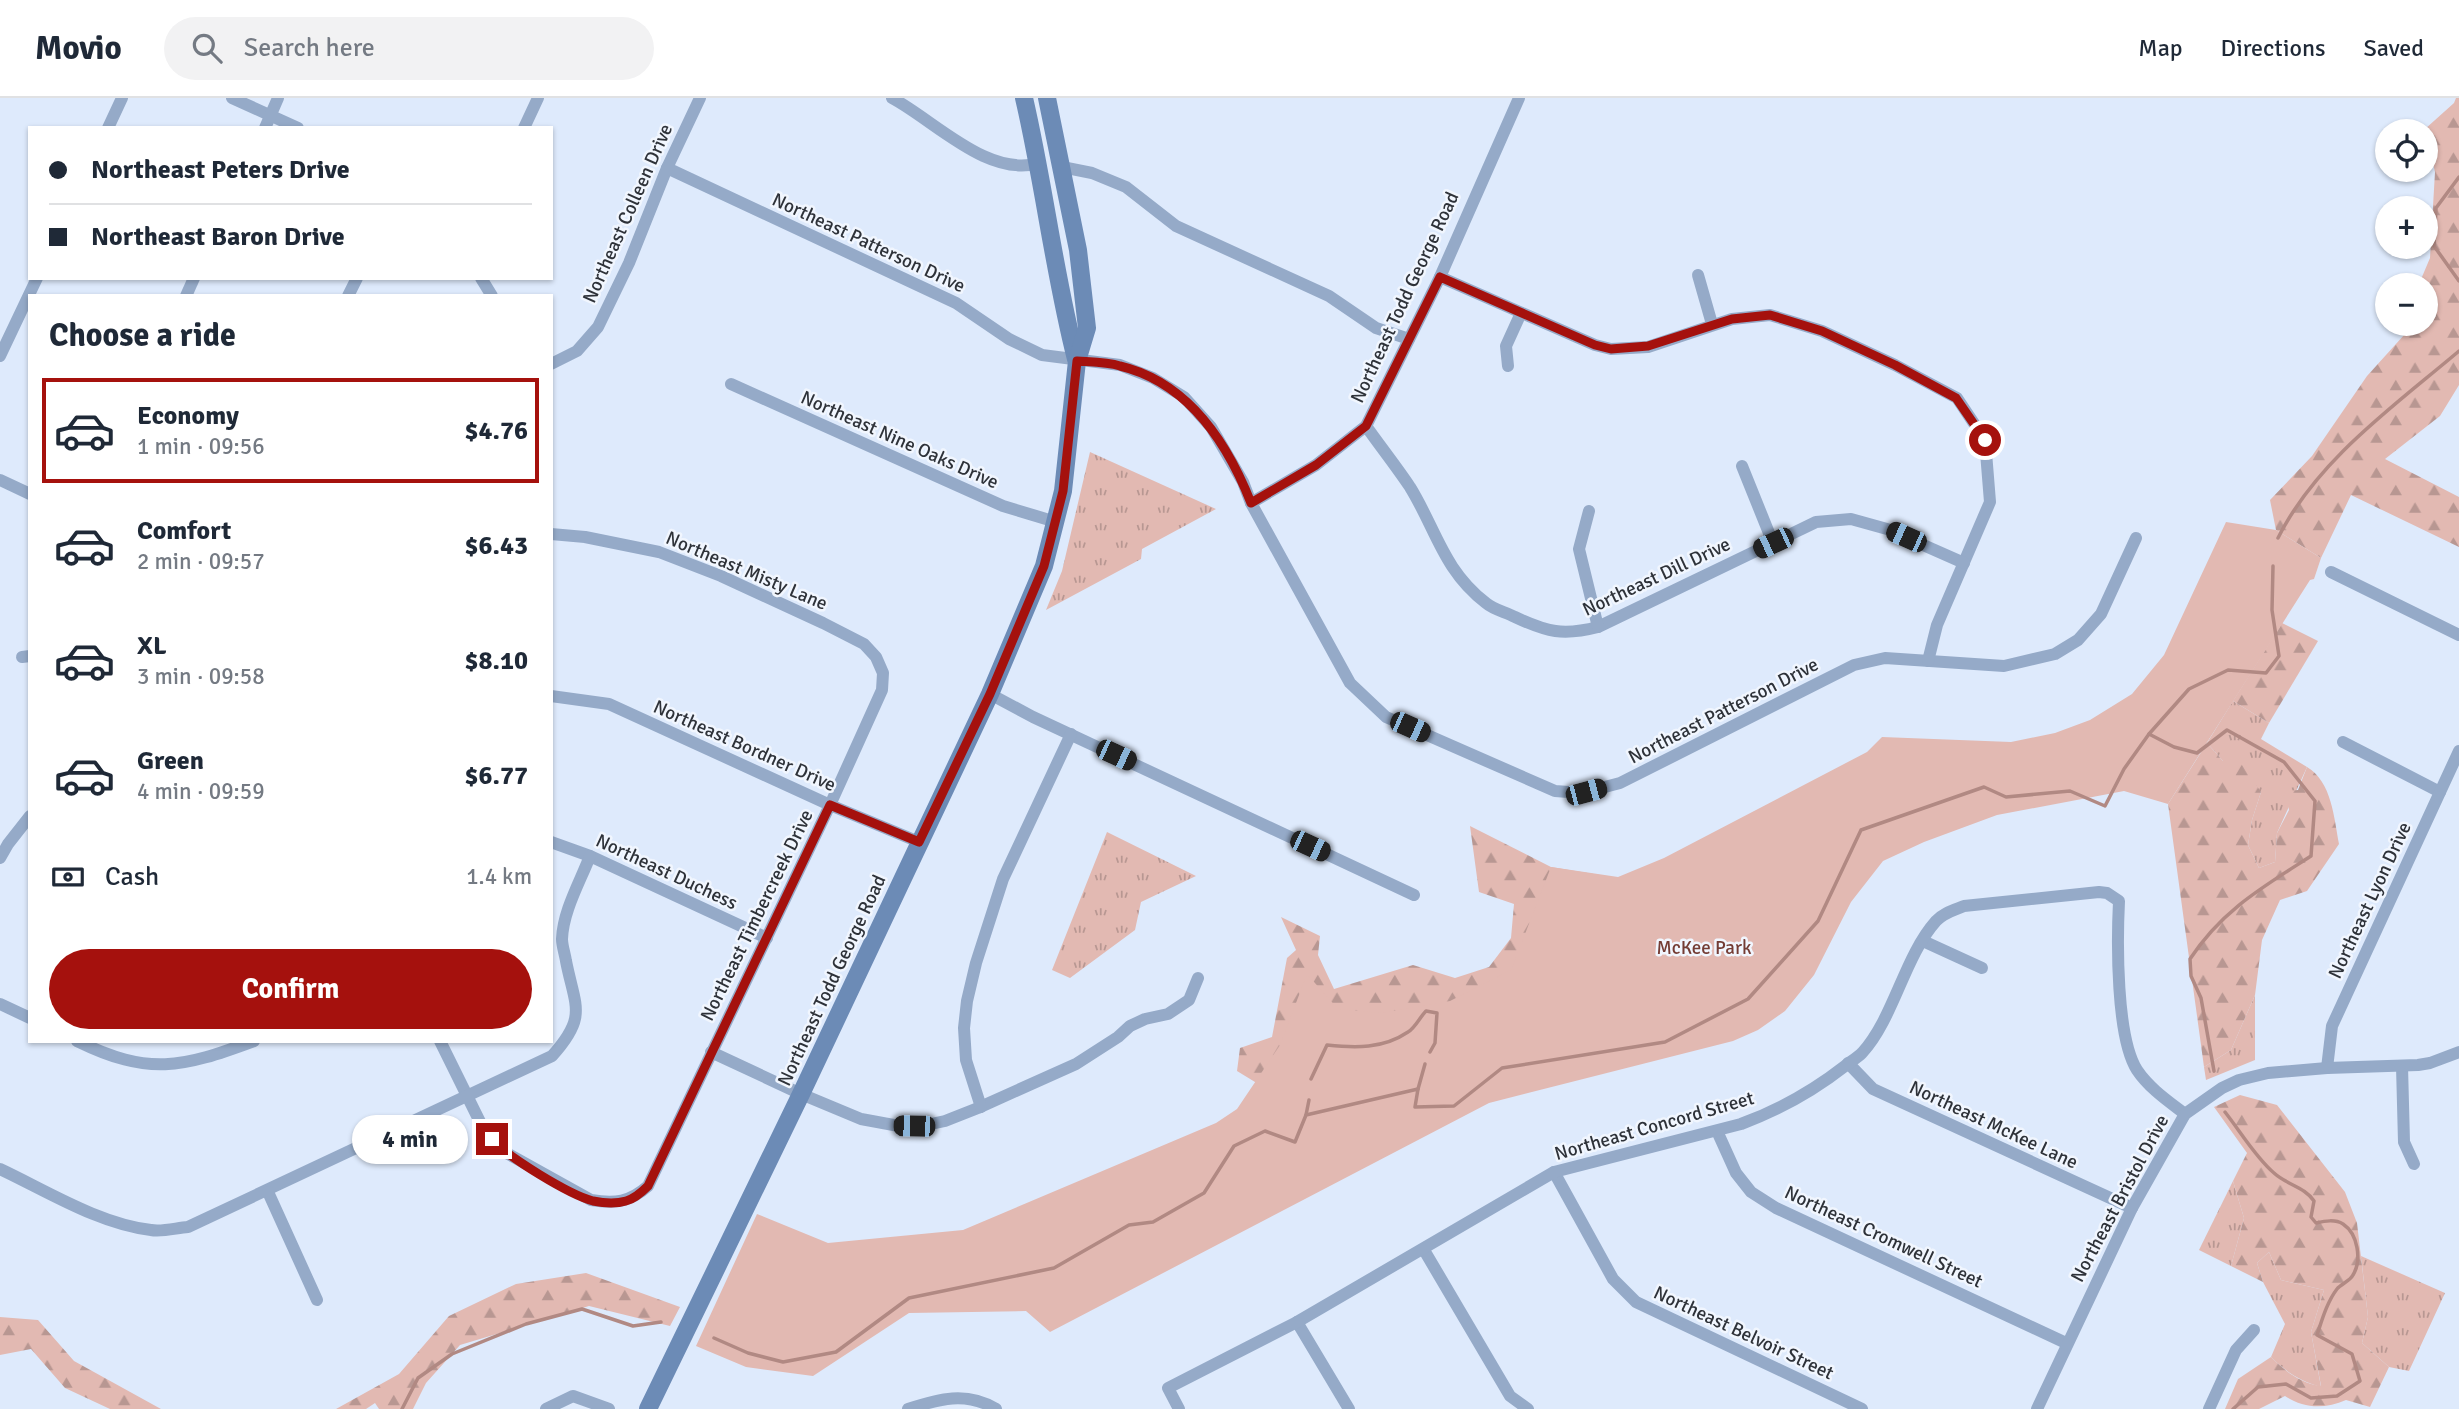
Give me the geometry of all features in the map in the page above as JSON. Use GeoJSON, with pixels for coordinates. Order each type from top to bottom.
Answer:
{"type":"FeatureCollection","features":[{"type":"Feature","properties":{"kind":"main road"},"geometry":{"type":"LineString","coordinates":[[1024,98],[1077,361]]}},
{"type":"Feature","properties":{"kind":"main road"},"geometry":{"type":"LineString","coordinates":[[1046,98],[1078,250],[1087,328],[1077,361]]}},
{"type":"Feature","properties":{"kind":"main road","name":"Northeast Todd George Road"},"geometry":{"type":"LineString","coordinates":[[648,1409],[801,1094],[990,694],[1044,566],[1063,491],[1077,361]]}},
{"type":"Feature","properties":{"kind":"street"},"geometry":{"type":"LineString","coordinates":[[109,126],[122,98]]}},
{"type":"Feature","properties":{"kind":"street"},"geometry":{"type":"LineString","coordinates":[[232,98],[267,122],[288,126]]}},
{"type":"Feature","properties":{"kind":"street"},"geometry":{"type":"LineString","coordinates":[[267,122],[278,98]]}},
{"type":"Feature","properties":{"kind":"street"},"geometry":{"type":"LineString","coordinates":[[525,126],[538,98]]}},
{"type":"Feature","properties":{"kind":"street","name":"Northeast Colleen Drive"},"geometry":{"type":"LineString","coordinates":[[553,363],[577,351],[598,327],[629,262],[699,98]]}},
{"type":"Feature","properties":{"kind":"street"},"geometry":{"type":"LineString","coordinates":[[892,98],[983,157],[1012,166],[1039,163]]}},
{"type":"Feature","properties":{"kind":"street","name":"Northeast Todd George Road"},"geometry":{"type":"LineString","coordinates":[[1251,503],[1316,465],[1366,426],[1440,277],[1519,98]]}},
{"type":"Feature","properties":{"kind":"street"},"geometry":{"type":"LineString","coordinates":[[1062,167],[1092,173],[1126,187],[1175,226],[1329,296],[1376,328],[1409,339]]}},
{"type":"Feature","properties":{"kind":"street","name":"Northeast Patterson Drive"},"geometry":{"type":"LineString","coordinates":[[667,168],[956,303],[1009,340],[1042,355],[1120,365],[1153,378],[1184,397],[1211,427],[1243,482],[1251,503],[1350,683],[1386,717],[1555,791],[1582,793],[1619,783],[1854,665],[1885,658],[2004,666],[2055,654],[2090,628],[2101,614],[2136,538]]}},
{"type":"Feature","properties":{"kind":"street"},"geometry":{"type":"LineString","coordinates":[[1698,275],[1712,324]]}},
{"type":"Feature","properties":{"kind":"street"},"geometry":{"type":"LineString","coordinates":[[1440,277],[1595,345],[1611,349],[1648,346],[1712,324],[1770,315],[1834,337],[1895,365],[1956,398],[1985,440],[1990,502],[1937,625],[1928,661]]}},
{"type":"Feature","properties":{"kind":"street"},"geometry":{"type":"LineString","coordinates":[[0,356],[28,297]]}},
{"type":"Feature","properties":{"kind":"street"},"geometry":{"type":"LineString","coordinates":[[1508,366],[1506,346],[1521,313]]}},
{"type":"Feature","properties":{"kind":"street","name":"Northeast Nine Oaks Drive"},"geometry":{"type":"LineString","coordinates":[[732,384],[1003,506],[1056,522]]}},
{"type":"Feature","properties":{"kind":"street","name":"Northeast Dill Drive"},"geometry":{"type":"LineString","coordinates":[[1366,426],[1411,489],[1435,539],[1457,575],[1487,605],[1535,627],[1554,632],[1576,632],[1598,627],[1816,522],[1851,519],[1887,529],[1964,563]]}},
{"type":"Feature","properties":{"kind":"street"},"geometry":{"type":"LineString","coordinates":[[1742,466],[1773,543]]}},
{"type":"Feature","properties":{"kind":"street"},"geometry":{"type":"LineString","coordinates":[[0,480],[28,493]]}},
{"type":"Feature","properties":{"kind":"street"},"geometry":{"type":"LineString","coordinates":[[1589,511],[1579,549],[1598,627]]}},
{"type":"Feature","properties":{"kind":"street","name":"Northeast Misty Lane"},"geometry":{"type":"LineString","coordinates":[[553,534],[585,537],[659,552],[721,576],[823,623],[864,644],[876,657]]}},
{"type":"Feature","properties":{"kind":"street"},"geometry":{"type":"LineString","coordinates":[[2330,572],[2459,635]]}},
{"type":"Feature","properties":{"kind":"street","name":"Northeast Timbercreek Drive"},"geometry":{"type":"LineString","coordinates":[[466,1095],[483,1128],[501,1150],[576,1193],[606,1203],[626,1201],[648,1186],[882,690],[883,673],[876,657]]}},
{"type":"Feature","properties":{"kind":"street"},"geometry":{"type":"LineString","coordinates":[[990,694],[1414,895]]}},
{"type":"Feature","properties":{"kind":"street","name":"Northeast Bordner Drive"},"geometry":{"type":"LineString","coordinates":[[553,696],[609,704],[830,805],[919,842]]}},
{"type":"Feature","properties":{"kind":"street"},"geometry":{"type":"LineString","coordinates":[[981,1107],[966,1060],[964,1028],[976,963],[1003,878],[1071,734]]}},
{"type":"Feature","properties":{"kind":"street"},"geometry":{"type":"LineString","coordinates":[[2343,741],[2440,792]]}},
{"type":"Feature","properties":{"kind":"street","name":"Northeast Lyon Drive"},"geometry":{"type":"LineString","coordinates":[[2327,1068],[2332,1026],[2459,751]]}},
{"type":"Feature","properties":{"kind":"street"},"geometry":{"type":"LineString","coordinates":[[0,858],[4,841],[28,818]]}},
{"type":"Feature","properties":{"kind":"street","name":"Northeast Duchess"},"geometry":{"type":"LineString","coordinates":[[553,843],[590,856],[766,938]]}},
{"type":"Feature","properties":{"kind":"street"},"geometry":{"type":"LineString","coordinates":[[0,1169],[85,1210],[129,1226],[153,1231],[188,1227],[268,1192],[552,1056],[567,1040],[578,1015],[576,995],[562,940],[566,917],[590,856]]}},
{"type":"Feature","properties":{"kind":"street","name":"Northeast Concord Street"},"geometry":{"type":"LineString","coordinates":[[1179,1409],[1168,1388],[1297,1322],[1554,1172],[1717,1131],[1766,1114],[1794,1100],[1862,1053],[1879,1026],[1923,940],[1937,920],[1964,906],[2098,892],[2107,893],[2119,901],[2119,984],[2131,1060],[2143,1079],[2185,1114]]}},
{"type":"Feature","properties":{"kind":"street"},"geometry":{"type":"LineString","coordinates":[[1923,940],[1982,968]]}},
{"type":"Feature","properties":{"kind":"street"},"geometry":{"type":"LineString","coordinates":[[711,1052],[862,1119],[914,1126],[946,1121],[1076,1064],[1145,1018],[1168,1014],[1189,1000],[1198,978]]}},
{"type":"Feature","properties":{"kind":"street"},"geometry":{"type":"LineString","coordinates":[[0,1004],[28,1017]]}},
{"type":"Feature","properties":{"kind":"street"},"geometry":{"type":"LineString","coordinates":[[81,1043],[115,1058],[156,1066],[218,1055],[249,1043]]}},
{"type":"Feature","properties":{"kind":"street"},"geometry":{"type":"LineString","coordinates":[[441,1043],[466,1095]]}},
{"type":"Feature","properties":{"kind":"street","name":"Northeast Bristol Drive"},"geometry":{"type":"LineString","coordinates":[[2036,1409],[2132,1208],[2185,1114],[2222,1088],[2239,1080],[2268,1073],[2430,1063],[2459,1052]]}},
{"type":"Feature","properties":{"kind":"street","name":"Northeast McKee Lane"},"geometry":{"type":"LineString","coordinates":[[1848,1063],[1873,1089],[2132,1208]]}},
{"type":"Feature","properties":{"kind":"street"},"geometry":{"type":"LineString","coordinates":[[2402,1066],[2404,1142],[2414,1164]]}},
{"type":"Feature","properties":{"kind":"street","name":"Northeast Cromwell Street"},"geometry":{"type":"LineString","coordinates":[[1717,1131],[1736,1173],[1751,1192],[1776,1208],[2066,1343]]}},
{"type":"Feature","properties":{"kind":"street","name":"Northeast Belvoir Street"},"geometry":{"type":"LineString","coordinates":[[1554,1172],[1613,1279],[1636,1302],[1862,1409]]}},
{"type":"Feature","properties":{"kind":"street"},"geometry":{"type":"LineString","coordinates":[[268,1192],[317,1300]]}},
{"type":"Feature","properties":{"kind":"street"},"geometry":{"type":"LineString","coordinates":[[1424,1250],[1510,1396],[1528,1409]]}},
{"type":"Feature","properties":{"kind":"street"},"geometry":{"type":"LineString","coordinates":[[1297,1322],[1349,1409]]}},
{"type":"Feature","properties":{"kind":"street"},"geometry":{"type":"LineString","coordinates":[[2208,1409],[2236,1350],[2255,1330]]}},
{"type":"Feature","properties":{"kind":"street"},"geometry":{"type":"LineString","coordinates":[[546,1409],[573,1396],[610,1409]]}},
{"type":"Feature","properties":{"kind":"street"},"geometry":{"type":"LineString","coordinates":[[908,1409],[956,1397],[980,1400],[996,1409]]}},
{"type":"Feature","properties":{"kind":"green space"},"geometry":{"type":"Polygon","coordinates":[[[2456,98],[2459,98],[2459,385],[2440,416],[2385,459],[2459,497],[2459,547],[2351,495],[2321,558],[2276,530],[2270,500],[2312,456],[2367,376],[2403,336],[2438,336],[2438,273],[2424,273],[2430,259],[2438,259],[2438,196],[2434,196],[2434,182],[2438,182],[2436,119],[2456,98]]]}},
{"type":"Feature","properties":{"kind":"green space"},"geometry":{"type":"Polygon","coordinates":[[[1090,452],[1216,509],[1142,549],[1141,559],[1046,610],[1062,571],[1090,452]]]}},
{"type":"Feature","properties":{"kind":"green space","name":"McKee Park"},"geometry":{"type":"Polygon","coordinates":[[[2226,522],[2276,530],[2321,558],[2314,579],[2310,580],[2168,804],[2124,791],[1997,815],[1924,842],[1883,861],[1851,902],[1814,975],[1785,1011],[1758,1030],[1733,1041],[1489,1103],[1050,1332],[1026,1311],[909,1313],[813,1376],[746,1367],[696,1346],[757,1214],[828,1243],[963,1230],[1216,1123],[1237,1109],[1280,1045],[1307,974],[1338,1009],[1381,1013],[1450,1001],[1511,970],[1551,867],[1618,877],[1664,858],[1867,752],[1882,737],[2011,742],[2055,733],[2090,720],[2132,694],[2164,655],[2226,522]]]}},
{"type":"Feature","properties":{"kind":"green space"},"geometry":{"type":"Polygon","coordinates":[[[2282,623],[2318,641],[2269,723],[2233,701],[2282,623]]]}},
{"type":"Feature","properties":{"kind":"green space"},"geometry":{"type":"Polygon","coordinates":[[[2233,701],[2269,723],[2261,739],[2307,767],[2277,833],[2275,862],[2259,868],[2248,845],[2261,792],[2223,761],[2207,743],[2233,701]]]}},
{"type":"Feature","properties":{"kind":"green space"},"geometry":{"type":"Polygon","coordinates":[[[2207,743],[2223,761],[2239,760],[2261,792],[2248,845],[2259,868],[2275,862],[2277,833],[2289,810],[2285,791],[2298,790],[2307,767],[2327,791],[2339,844],[2307,891],[2280,900],[2262,940],[2255,995],[2231,1050],[2204,1067],[2168,804],[2207,743]]]}},
{"type":"Feature","properties":{"kind":"green space"},"geometry":{"type":"Polygon","coordinates":[[[1470,826],[1551,867],[1618,878],[1603,972],[1273,1085],[1255,1082],[1237,1071],[1240,1048],[1272,1037],[1287,958],[1296,950],[1281,917],[1320,936],[1318,955],[1334,989],[1413,965],[1455,978],[1489,967],[1511,938],[1514,904],[1479,892],[1470,826]]]}},
{"type":"Feature","properties":{"kind":"green space"},"geometry":{"type":"Polygon","coordinates":[[[1107,832],[1196,876],[1141,902],[1135,930],[1070,978],[1052,970],[1107,832]]]}},
{"type":"Feature","properties":{"kind":"green space"},"geometry":{"type":"Polygon","coordinates":[[[2255,995],[2255,1060],[2206,1080],[2204,1067],[2231,1050],[2255,995]]]}},
{"type":"Feature","properties":{"kind":"green space"},"geometry":{"type":"Polygon","coordinates":[[[2240,1095],[2277,1105],[2345,1192],[2357,1223],[2368,1317],[2362,1343],[2389,1367],[2370,1407],[2346,1400],[2323,1406],[2308,1405],[2285,1396],[2259,1409],[2225,1409],[2238,1379],[2271,1357],[2294,1376],[2321,1386],[2311,1332],[2324,1290],[2281,1280],[2269,1252],[2257,1263],[2263,1282],[2231,1266],[2244,1218],[2233,1181],[2247,1153],[2214,1107],[2240,1095]]]}},
{"type":"Feature","properties":{"kind":"green space"},"geometry":{"type":"Polygon","coordinates":[[[2233,1181],[2244,1218],[2231,1266],[2199,1250],[2233,1181]]]}},
{"type":"Feature","properties":{"kind":"green space"},"geometry":{"type":"Polygon","coordinates":[[[2269,1252],[2281,1280],[2324,1290],[2311,1332],[2321,1387],[2294,1375],[2271,1357],[2285,1324],[2263,1282],[2257,1263],[2269,1252]]]}},
{"type":"Feature","properties":{"kind":"green space"},"geometry":{"type":"Polygon","coordinates":[[[2361,1256],[2445,1293],[2409,1371],[2389,1367],[2362,1343],[2368,1317],[2361,1256]]]}},
{"type":"Feature","properties":{"kind":"green space"},"geometry":{"type":"Polygon","coordinates":[[[586,1273],[680,1307],[670,1326],[589,1306],[460,1345],[426,1383],[413,1409],[379,1409],[375,1403],[366,1409],[336,1409],[399,1374],[449,1316],[516,1284],[586,1273]]]}},
{"type":"Feature","properties":{"kind":"green space"},"geometry":{"type":"Polygon","coordinates":[[[0,1317],[38,1320],[74,1361],[161,1409],[110,1409],[65,1388],[31,1349],[0,1355],[0,1317]]]}},
{"type":"Feature","properties":{"kind":"waterway"},"geometry":{"type":"LineString","coordinates":[[2459,177],[2436,208],[2434,246],[2459,281]]}},
{"type":"Feature","properties":{"kind":"waterway"},"geometry":{"type":"LineString","coordinates":[[2278,538],[2294,510],[2335,459],[2383,414],[2459,351]]}},
{"type":"Feature","properties":{"kind":"waterway"},"geometry":{"type":"LineString","coordinates":[[714,1338],[748,1353],[783,1362],[836,1352],[909,1298],[1054,1268],[1129,1225],[1153,1222],[1204,1193],[1234,1146],[1265,1131],[1295,1142],[1306,1115],[1418,1089],[1415,1107],[1454,1106],[1502,1068],[1665,1042],[1748,999],[1818,921],[1861,830],[1984,787],[2006,797],[2070,791],[2105,806],[2124,769],[2149,734],[2189,689],[2228,670],[2266,673],[2279,656],[2272,610],[2273,566]]}},
{"type":"Feature","properties":{"kind":"waterway"},"geometry":{"type":"LineString","coordinates":[[2149,734],[2174,747],[2197,753],[2227,730],[2284,762],[2315,801],[2311,856],[2244,901],[2202,942],[2190,959],[2191,976],[2201,998],[2214,1071]]}},
{"type":"Feature","properties":{"kind":"waterway"},"geometry":{"type":"LineString","coordinates":[[1311,1079],[1327,1045],[1358,1047],[1389,1042],[1411,1030],[1426,1011],[1437,1013],[1435,1043],[1430,1052]]}},
{"type":"Feature","properties":{"kind":"waterway"},"geometry":{"type":"LineString","coordinates":[[1418,1089],[1425,1064]]}},
{"type":"Feature","properties":{"kind":"waterway"},"geometry":{"type":"LineString","coordinates":[[1306,1115],[1309,1100]]}},
{"type":"Feature","properties":{"kind":"waterway"},"geometry":{"type":"LineString","coordinates":[[2225,1112],[2267,1167],[2310,1196],[2314,1201],[2311,1217],[2316,1223],[2337,1221],[2348,1228],[2358,1255],[2353,1275],[2333,1294],[2317,1335],[2352,1354],[2360,1381],[2337,1396],[2311,1398],[2286,1384],[2258,1387],[2233,1409]]}},
{"type":"Feature","properties":{"kind":"waterway"},"geometry":{"type":"LineString","coordinates":[[402,1409],[418,1378],[452,1354],[526,1324],[582,1309],[633,1326],[661,1322]]}},
{"type":"Feature","properties":{"kind":"route"},"geometry":{"type":"LineString","coordinates":[[492,1139],[501,1150],[518,1161],[591,1200],[606,1203],[626,1201],[638,1195],[648,1186],[830,805],[919,842],[990,694],[1044,566],[1063,491],[1077,361],[1120,365],[1153,378],[1184,397],[1211,427],[1243,482],[1251,503],[1316,465],[1366,426],[1440,277],[1595,345],[1611,349],[1648,346],[1712,324],[1770,315],[1822,331],[1895,365],[1956,398],[1985,440]]}}]}
